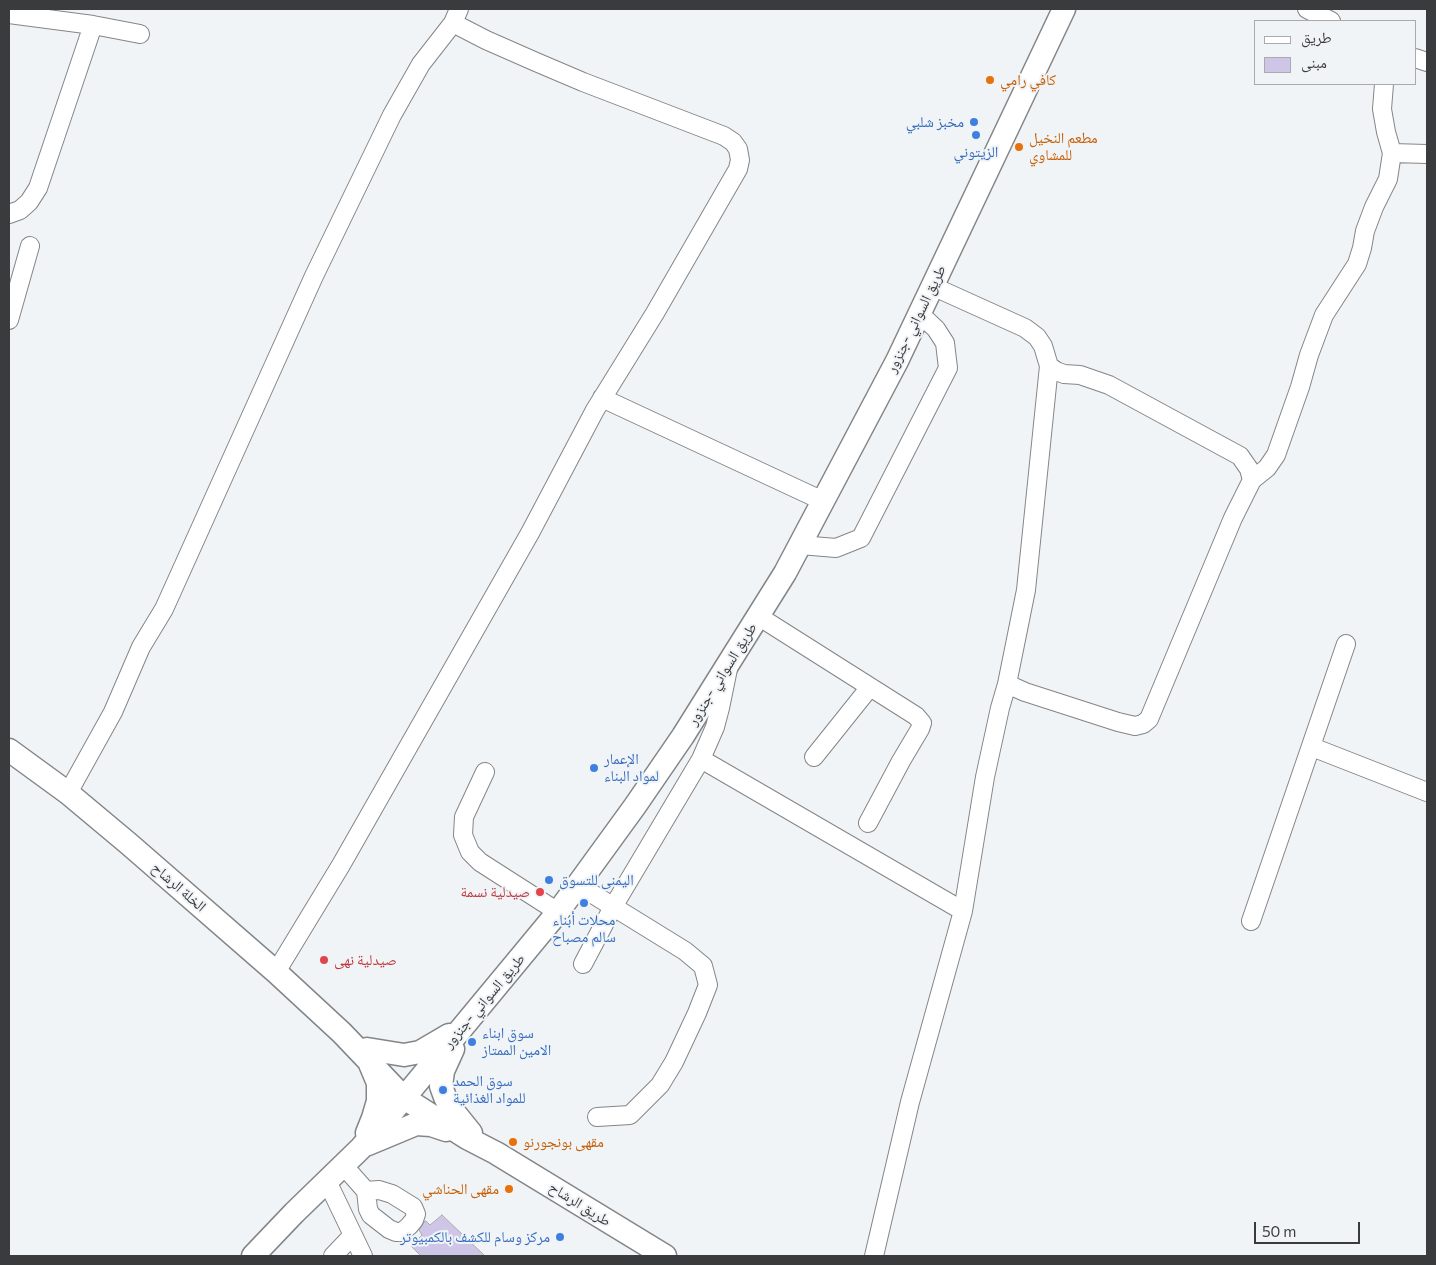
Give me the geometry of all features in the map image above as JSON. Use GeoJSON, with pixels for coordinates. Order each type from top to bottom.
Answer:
{"type":"FeatureCollection","features":[{"type":"Feature","properties":{"kind":"main road","name":"طريق السواني -جنزور"},"geometry":{"type":"LineString","coordinates":[[254,1256],[294,1213],[361,1148],[410,1091],[558,912],[672,753],[800,546],[897,360],[1064,9]]}},
{"type":"Feature","properties":{"kind":"main road","name":"الخلة الرشاح"},"geometry":{"type":"LineString","coordinates":[[9,750],[68,793],[136,850],[410,1091]]}},
{"type":"Feature","properties":{"kind":"main road"},"geometry":{"type":"LineString","coordinates":[[361,1148],[374,1118],[378,1100],[378,1083],[368,1055],[404,1055],[420,1052],[464,1024]]}},
{"type":"Feature","properties":{"kind":"main road"},"geometry":{"type":"LineString","coordinates":[[464,1024],[443,1071],[441,1086],[450,1107],[469,1136]]}},
{"type":"Feature","properties":{"kind":"main road","name":"طريق الرشاح"},"geometry":{"type":"LineString","coordinates":[[410,1091],[469,1136],[664,1256]]}},
{"type":"Feature","properties":{"kind":"main road"},"geometry":{"type":"LineString","coordinates":[[361,1148],[416,1124],[431,1125],[469,1136]]}},
{"type":"Feature","properties":{"kind":"street"},"geometry":{"type":"LineString","coordinates":[[1307,9],[1329,20]]}},
{"type":"Feature","properties":{"kind":"street"},"geometry":{"type":"LineString","coordinates":[[9,14],[93,25],[140,34]]}},
{"type":"Feature","properties":{"kind":"street"},"geometry":{"type":"LineString","coordinates":[[68,793],[113,712],[141,647],[164,609],[314,276],[392,116],[421,64],[456,16],[486,40],[583,82],[724,136],[733,142],[738,149],[740,160],[738,169],[655,313],[602,398],[530,533],[340,865],[276,972]]}},
{"type":"Feature","properties":{"kind":"street"},"geometry":{"type":"LineString","coordinates":[[9,214],[20,210],[29,202],[38,188],[93,25]]}},
{"type":"Feature","properties":{"kind":"street"},"geometry":{"type":"LineString","coordinates":[[1007,684],[1025,692],[1100,717],[1135,726],[1143,724],[1149,719],[1233,518],[1252,480],[1267,468],[1276,455],[1324,315],[1357,264],[1365,231],[1388,179],[1392,153],[1382,109],[1384,85]]}},
{"type":"Feature","properties":{"kind":"street"},"geometry":{"type":"LineString","coordinates":[[1392,153],[1427,154]]}},
{"type":"Feature","properties":{"kind":"street"},"geometry":{"type":"LineString","coordinates":[[9,320],[30,246]]}},
{"type":"Feature","properties":{"kind":"street"},"geometry":{"type":"LineString","coordinates":[[874,1256],[910,1102],[963,911],[985,777],[1007,684],[1026,590],[1049,366],[1043,346],[1037,337],[1025,328],[932,286]]}},
{"type":"Feature","properties":{"kind":"street"},"geometry":{"type":"LineString","coordinates":[[800,546],[836,548],[861,538],[948,368],[945,343],[936,329],[919,313]]}},
{"type":"Feature","properties":{"kind":"street"},"geometry":{"type":"LineString","coordinates":[[1049,366],[1064,374],[1080,375],[1109,385],[1240,456],[1249,469],[1252,480]]}},
{"type":"Feature","properties":{"kind":"street"},"geometry":{"type":"LineString","coordinates":[[602,398],[823,501]]}},
{"type":"Feature","properties":{"kind":"street"},"geometry":{"type":"LineString","coordinates":[[758,616],[916,716],[922,723],[868,823]]}},
{"type":"Feature","properties":{"kind":"street"},"geometry":{"type":"LineString","coordinates":[[1251,921],[1346,644]]}},
{"type":"Feature","properties":{"kind":"street"},"geometry":{"type":"LineString","coordinates":[[584,964],[613,906],[701,759],[715,727],[730,661]]}},
{"type":"Feature","properties":{"kind":"street"},"geometry":{"type":"LineString","coordinates":[[814,757],[870,687]]}},
{"type":"Feature","properties":{"kind":"street"},"geometry":{"type":"LineString","coordinates":[[1312,746],[1427,792]]}},
{"type":"Feature","properties":{"kind":"street"},"geometry":{"type":"LineString","coordinates":[[701,759],[963,911]]}},
{"type":"Feature","properties":{"kind":"street"},"geometry":{"type":"LineString","coordinates":[[485,772],[464,817],[463,835],[470,852],[480,862],[558,912]]}},
{"type":"Feature","properties":{"kind":"street"},"geometry":{"type":"LineString","coordinates":[[578,885],[685,951],[703,966],[708,985],[674,1062],[660,1085],[630,1115],[597,1117]]}},
{"type":"Feature","properties":{"kind":"street"},"geometry":{"type":"LineString","coordinates":[[343,1165],[366,1190]]}},
{"type":"Feature","properties":{"kind":"street"},"geometry":{"type":"LineString","coordinates":[[327,1181],[363,1256]]}},
{"type":"Feature","properties":{"kind":"street"},"geometry":{"type":"LineString","coordinates":[[334,1256],[353,1235]]}},
{"type":"Feature","properties":{"kind":"building"},"geometry":{"type":"Polygon","coordinates":[[[442,1215],[485,1256],[421,1256],[411,1246],[422,1235],[419,1230],[425,1221],[430,1225],[442,1215]]]}},
{"type":"Feature","properties":{"kind":"place","name":"كافي رامي"},"geometry":{"type":"Point","coordinates":[990,80]}},
{"type":"Feature","properties":{"kind":"place","name":"مخبز شلبي"},"geometry":{"type":"Point","coordinates":[974,122]}},
{"type":"Feature","properties":{"kind":"place","name":"الزيتوني"},"geometry":{"type":"Point","coordinates":[976,135]}},
{"type":"Feature","properties":{"kind":"place","name":"مطعم النخيل للمشاوي"},"geometry":{"type":"Point","coordinates":[1019,147]}},
{"type":"Feature","properties":{"kind":"place","name":"الإعمار لمواد البناء"},"geometry":{"type":"Point","coordinates":[594,768]}},
{"type":"Feature","properties":{"kind":"place","name":"اليمنى للتسوق"},"geometry":{"type":"Point","coordinates":[549,880]}},
{"type":"Feature","properties":{"kind":"place","name":"صيدلية نسمة"},"geometry":{"type":"Point","coordinates":[540,892]}},
{"type":"Feature","properties":{"kind":"place","name":"محلات أبناء سالم مصباح"},"geometry":{"type":"Point","coordinates":[584,903]}},
{"type":"Feature","properties":{"kind":"place","name":"صيدلية نهى"},"geometry":{"type":"Point","coordinates":[324,960]}},
{"type":"Feature","properties":{"kind":"place","name":"سوق ابناء الامين الممتاز"},"geometry":{"type":"Point","coordinates":[472,1042]}},
{"type":"Feature","properties":{"kind":"place","name":"سوق الحمد للمواد الغذائية"},"geometry":{"type":"Point","coordinates":[443,1090]}},
{"type":"Feature","properties":{"kind":"place","name":"مقهى بونجورنو"},"geometry":{"type":"Point","coordinates":[513,1142]}},
{"type":"Feature","properties":{"kind":"place","name":"مقهى الحناشي"},"geometry":{"type":"Point","coordinates":[509,1189]}},
{"type":"Feature","properties":{"kind":"place","name":"مركز وسام للكشف بالكمبيوتر"},"geometry":{"type":"Point","coordinates":[560,1237]}}]}
